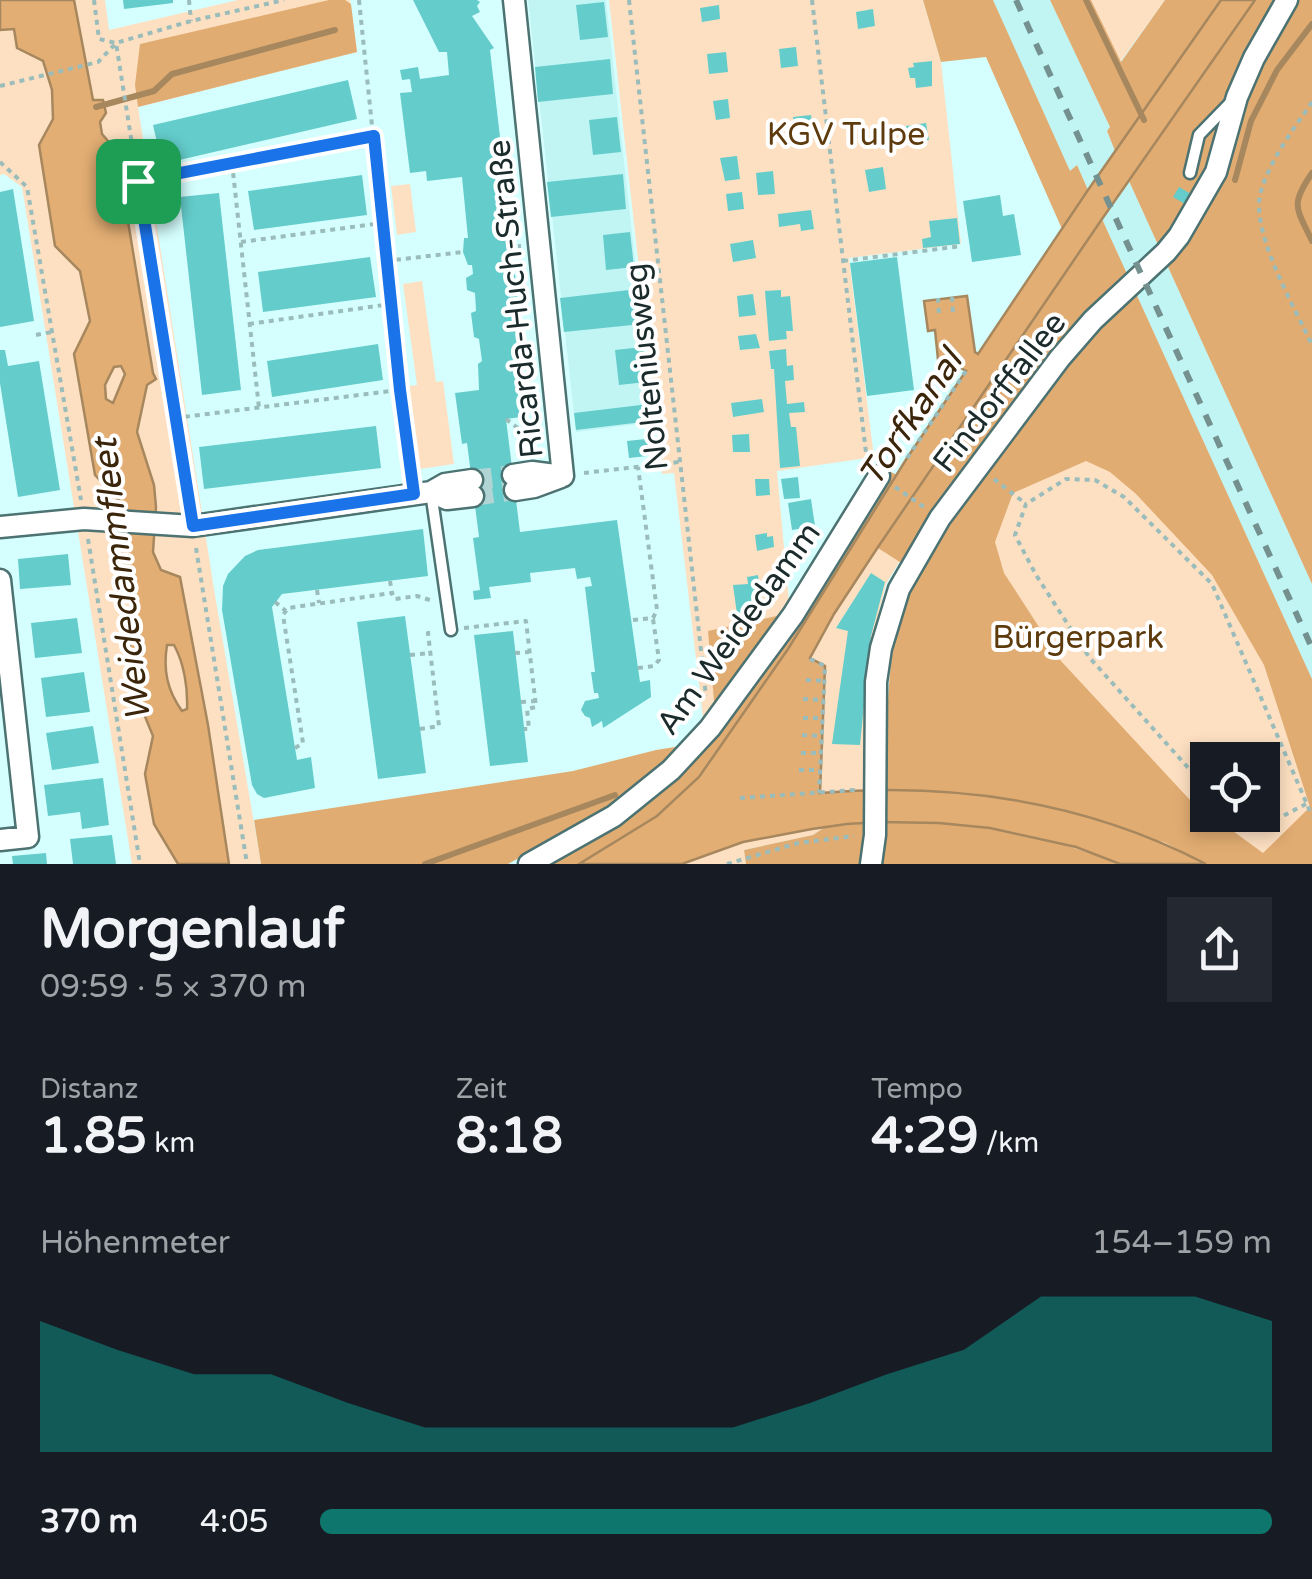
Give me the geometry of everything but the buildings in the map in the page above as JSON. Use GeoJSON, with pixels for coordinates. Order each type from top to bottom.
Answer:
{"type":"FeatureCollection","features":[{"type":"Feature","properties":{"kind":"street","name":"Ricarda-Huch-Straße"},"geometry":{"type":"LineString","coordinates":[[514,0],[563,476]]}},
{"type":"Feature","properties":{"kind":"street","name":"Findorffallee"},"geometry":{"type":"LineString","coordinates":[[871,864],[876,824],[870,788],[876,682],[899,589],[940,518],[1060,358],[1179,236],[1216,172],[1236,97],[1287,0]]}},
{"type":"Feature","properties":{"kind":"street"},"geometry":{"type":"LineString","coordinates":[[519,479],[534,487],[563,476]]}},
{"type":"Feature","properties":{"kind":"street","name":"Am Weidedamm"},"geometry":{"type":"LineString","coordinates":[[529,864],[614,816],[672,770],[710,728],[793,615],[882,478]]}},
{"type":"Feature","properties":{"kind":"street"},"geometry":{"type":"LineString","coordinates":[[0,527],[84,519],[193,526],[422,493],[445,484],[473,488]]}},
{"type":"Feature","properties":{"kind":"street"},"geometry":{"type":"LineString","coordinates":[[0,580],[28,837],[0,840]]}},
{"type":"Feature","properties":{"kind":"lane"},"geometry":{"type":"LineString","coordinates":[[1190,173],[1199,135],[1236,97]]}},
{"type":"Feature","properties":{"kind":"lane"},"geometry":{"type":"LineString","coordinates":[[422,493],[450,630]]}},
{"type":"Feature","properties":{"kind":"path"},"geometry":{"type":"LineString","coordinates":[[94,0],[99,38],[116,43]]}},
{"type":"Feature","properties":{"kind":"path"},"geometry":{"type":"LineString","coordinates":[[189,0],[191,22]]}},
{"type":"Feature","properties":{"kind":"path"},"geometry":{"type":"LineString","coordinates":[[0,86],[98,62],[116,43],[284,0]]}},
{"type":"Feature","properties":{"kind":"path"},"geometry":{"type":"LineString","coordinates":[[360,0],[400,390],[422,493]]}},
{"type":"Feature","properties":{"kind":"path","name":"Nolteniusweg"},"geometry":{"type":"LineString","coordinates":[[628,0],[710,728]]}},
{"type":"Feature","properties":{"kind":"path"},"geometry":{"type":"LineString","coordinates":[[812,0],[868,465],[923,506]]}},
{"type":"Feature","properties":{"kind":"path"},"geometry":{"type":"LineString","coordinates":[[116,43],[247,864]]}},
{"type":"Feature","properties":{"kind":"path"},"geometry":{"type":"LineString","coordinates":[[1312,102],[1270,166],[1259,196],[1261,233],[1312,345]]}},
{"type":"Feature","properties":{"kind":"path"},"geometry":{"type":"LineString","coordinates":[[138,181],[374,136]]}},
{"type":"Feature","properties":{"kind":"path"},"geometry":{"type":"LineString","coordinates":[[232,163],[258,408]]}},
{"type":"Feature","properties":{"kind":"path"},"geometry":{"type":"LineString","coordinates":[[241,242],[382,224]]}},
{"type":"Feature","properties":{"kind":"path"},"geometry":{"type":"LineString","coordinates":[[846,261],[962,246]]}},
{"type":"Feature","properties":{"kind":"path"},"geometry":{"type":"LineString","coordinates":[[386,261],[463,252]]}},
{"type":"Feature","properties":{"kind":"path"},"geometry":{"type":"LineString","coordinates":[[938,298],[939,315]]}},
{"type":"Feature","properties":{"kind":"path"},"geometry":{"type":"LineString","coordinates":[[952,298],[953,313]]}},
{"type":"Feature","properties":{"kind":"path"},"geometry":{"type":"LineString","coordinates":[[249,324],[391,304]]}},
{"type":"Feature","properties":{"kind":"path"},"geometry":{"type":"LineString","coordinates":[[36,335],[53,332]]}},
{"type":"Feature","properties":{"kind":"path"},"geometry":{"type":"LineString","coordinates":[[937,367],[951,352]]}},
{"type":"Feature","properties":{"kind":"path"},"geometry":{"type":"LineString","coordinates":[[907,458],[966,370]]}},
{"type":"Feature","properties":{"kind":"path"},"geometry":{"type":"LineString","coordinates":[[176,418],[400,390]]}},
{"type":"Feature","properties":{"kind":"path"},"geometry":{"type":"LineString","coordinates":[[506,419],[523,432],[519,479]]}},
{"type":"Feature","properties":{"kind":"path","name":"Ricarda-Huch-Straße"},"geometry":{"type":"LineString","coordinates":[[563,476],[679,462]]}},
{"type":"Feature","properties":{"kind":"path"},"geometry":{"type":"LineString","coordinates":[[638,467],[658,610],[653,618],[659,660],[654,666],[638,668]]}},
{"type":"Feature","properties":{"kind":"path"},"geometry":{"type":"LineString","coordinates":[[1190,770],[1089,657],[1015,535],[1026,504],[1066,480],[1095,480],[1124,498],[1212,584],[1312,816]]}},
{"type":"Feature","properties":{"kind":"path"},"geometry":{"type":"LineString","coordinates":[[1013,494],[1026,504]]}},
{"type":"Feature","properties":{"kind":"path"},"geometry":{"type":"LineString","coordinates":[[390,581],[395,599],[417,596]]}},
{"type":"Feature","properties":{"kind":"path"},"geometry":{"type":"LineString","coordinates":[[317,590],[319,603]]}},
{"type":"Feature","properties":{"kind":"path"},"geometry":{"type":"LineString","coordinates":[[294,748],[303,743],[283,615],[288,608],[392,592]]}},
{"type":"Feature","properties":{"kind":"path"},"geometry":{"type":"LineString","coordinates":[[276,602],[286,611]]}},
{"type":"Feature","properties":{"kind":"path"},"geometry":{"type":"LineString","coordinates":[[633,620],[653,618]]}},
{"type":"Feature","properties":{"kind":"path"},"geometry":{"type":"LineString","coordinates":[[420,728],[440,726],[428,634],[526,621],[536,708],[527,708],[529,729],[524,730]]}},
{"type":"Feature","properties":{"kind":"path"},"geometry":{"type":"LineString","coordinates":[[279,649],[288,648]]}},
{"type":"Feature","properties":{"kind":"path"},"geometry":{"type":"LineString","coordinates":[[516,653],[530,652]]}},
{"type":"Feature","properties":{"kind":"path"},"geometry":{"type":"LineString","coordinates":[[410,655],[430,653]]}},
{"type":"Feature","properties":{"kind":"path"},"geometry":{"type":"LineString","coordinates":[[810,658],[825,666],[820,793]]}},
{"type":"Feature","properties":{"kind":"path"},"geometry":{"type":"LineString","coordinates":[[806,680],[824,682]]}},
{"type":"Feature","properties":{"kind":"path"},"geometry":{"type":"LineString","coordinates":[[804,699],[824,700]]}},
{"type":"Feature","properties":{"kind":"path"},"geometry":{"type":"LineString","coordinates":[[521,702],[535,701]]}},
{"type":"Feature","properties":{"kind":"path"},"geometry":{"type":"LineString","coordinates":[[289,709],[298,708]]}},
{"type":"Feature","properties":{"kind":"path"},"geometry":{"type":"LineString","coordinates":[[803,718],[823,718]]}},
{"type":"Feature","properties":{"kind":"path"},"geometry":{"type":"LineString","coordinates":[[802,735],[822,736]]}},
{"type":"Feature","properties":{"kind":"path"},"geometry":{"type":"LineString","coordinates":[[800,753],[820,753]]}},
{"type":"Feature","properties":{"kind":"path"},"geometry":{"type":"LineString","coordinates":[[799,770],[820,770]]}},
{"type":"Feature","properties":{"kind":"path"},"geometry":{"type":"LineString","coordinates":[[740,798],[870,788]]}},
{"type":"Feature","properties":{"kind":"path"},"geometry":{"type":"LineString","coordinates":[[1280,818],[1306,804]]}},
{"type":"Feature","properties":{"kind":"path"},"geometry":{"type":"LineString","coordinates":[[727,864],[798,843],[855,835]]}},
{"type":"Feature","properties":{"kind":"shaded area"},"geometry":{"type":"Polygon","coordinates":[[[0,0],[74,0],[93,100],[103,100],[106,113],[100,122],[102,134],[115,149],[156,379],[147,385],[137,432],[154,485],[153,552],[161,570],[180,577],[229,864],[178,864],[154,824],[145,774],[153,736],[128,675],[133,601],[120,542],[125,534],[126,508],[95,475],[74,354],[90,321],[80,271],[55,246],[39,145],[53,119],[52,90],[43,61],[17,48],[14,29],[0,30],[0,0]],[[121,366],[114,367],[105,385],[106,399],[113,403],[125,374],[121,366]],[[167,645],[167,680],[182,711],[187,709],[183,668],[174,645],[167,645]]]}},
{"type":"Feature","properties":{"kind":"shaded area"},"geometry":{"type":"Polygon","coordinates":[[[329,0],[351,4],[357,52],[138,107],[135,85],[140,44],[329,0]]]}},
{"type":"Feature","properties":{"kind":"shaded area"},"geometry":{"type":"Polygon","coordinates":[[[528,0],[606,0],[653,422],[576,432],[528,0]]]}},
{"type":"Feature","properties":{"kind":"shaded area"},"geometry":{"type":"Polygon","coordinates":[[[923,0],[993,0],[1070,171],[1077,165],[1088,190],[1062,229],[986,57],[941,62],[923,0]]]}},
{"type":"Feature","properties":{"kind":"shaded area"},"geometry":{"type":"Polygon","coordinates":[[[993,0],[1050,0],[1110,127],[1107,132],[1115,151],[1088,190],[1077,165],[1070,172],[993,0]]]}},
{"type":"Feature","properties":{"kind":"shaded area"},"geometry":{"type":"Polygon","coordinates":[[[1050,0],[1091,0],[1121,62],[1165,0],[1221,0],[1115,151],[1107,131],[1110,127],[1050,0]]]}},
{"type":"Feature","properties":{"kind":"shaded area"},"geometry":{"type":"Polygon","coordinates":[[[1221,0],[1255,0],[878,547],[810,658],[825,666],[820,793],[920,791],[1018,801],[1114,825],[1206,864],[1120,864],[1076,847],[990,828],[880,822],[743,842],[682,864],[579,864],[657,816],[699,777],[788,649],[966,371],[957,366],[949,377],[939,369],[935,330],[928,331],[924,301],[967,296],[978,354],[1221,0]]]}},
{"type":"Feature","properties":{"kind":"shaded area"},"geometry":{"type":"Polygon","coordinates":[[[1255,0],[1312,0],[1312,584],[1129,181],[1255,0]]]}},
{"type":"Feature","properties":{"kind":"shaded area"},"geometry":{"type":"Polygon","coordinates":[[[1129,181],[1312,584],[1312,679],[1102,219],[1129,181]]]}},
{"type":"Feature","properties":{"kind":"shaded area"},"geometry":{"type":"Polygon","coordinates":[[[1102,219],[1312,679],[1312,864],[1206,864],[1164,842],[923,790],[887,790],[893,651],[906,598],[917,573],[878,548],[1102,219]],[[1086,461],[1013,493],[995,542],[1004,573],[1061,661],[1190,800],[1190,832],[1234,832],[1263,853],[1310,807],[1264,665],[1212,575],[1110,472],[1086,461]]]}},
{"type":"Feature","properties":{"kind":"shaded area"},"geometry":{"type":"Polygon","coordinates":[[[889,471],[897,475],[788,649],[699,777],[657,816],[579,864],[540,864],[670,781],[853,531],[889,471]]]}},
{"type":"Feature","properties":{"kind":"shaded area"},"geometry":{"type":"Polygon","coordinates":[[[790,613],[715,712],[708,631],[790,613]]]}},
{"type":"Feature","properties":{"kind":"shaded area"},"geometry":{"type":"Polygon","coordinates":[[[687,745],[611,807],[508,864],[261,864],[254,820],[573,771],[687,745]]]}},
{"type":"Feature","properties":{"kind":"shaded area"},"geometry":{"type":"Polygon","coordinates":[[[880,822],[991,828],[1024,834],[1120,864],[746,864],[744,850],[813,835],[825,827],[880,822]]]}},
{"type":"Feature","properties":{"kind":"green space"},"geometry":{"type":"Polygon","coordinates":[[[0,0],[105,0],[109,30],[238,0],[350,0],[357,52],[138,107],[261,864],[132,864],[22,187],[0,175],[0,0]]]}},
{"type":"Feature","properties":{"kind":"green space","name":"KGV Tulpe"},"geometry":{"type":"Polygon","coordinates":[[[609,0],[923,0],[941,62],[961,244],[849,258],[874,457],[777,471],[790,613],[704,726],[674,473],[662,474],[609,0]]]}},
{"type":"Feature","properties":{"kind":"green space"},"geometry":{"type":"Polygon","coordinates":[[[1091,0],[1165,0],[1120,62],[1091,0]]]}},
{"type":"Feature","properties":{"kind":"green space"},"geometry":{"type":"Polygon","coordinates":[[[410,184],[416,232],[397,235],[391,186],[410,184]]]}},
{"type":"Feature","properties":{"kind":"green space"},"geometry":{"type":"Polygon","coordinates":[[[422,281],[436,382],[443,381],[454,464],[420,469],[409,386],[417,385],[403,284],[422,281]]]}},
{"type":"Feature","properties":{"kind":"green space","name":"Bürgerpark"},"geometry":{"type":"Polygon","coordinates":[[[1092,316],[1312,719],[1312,864],[890,864],[883,792],[887,779],[896,625],[1092,316]]]}},
{"type":"Feature","properties":{"kind":"green space"},"geometry":{"type":"Polygon","coordinates":[[[878,547],[900,561],[886,584],[873,636],[865,801],[725,816],[834,614],[878,547]]]}},
{"type":"Feature","properties":{"kind":"green space"},"geometry":{"type":"Polygon","coordinates":[[[825,827],[813,835],[744,850],[746,864],[682,864],[743,842],[825,827]]]}},
{"type":"Feature","properties":{"kind":"waterway"},"geometry":{"type":"LineString","coordinates":[[1086,0],[1144,120]]}},
{"type":"Feature","properties":{"kind":"waterway"},"geometry":{"type":"LineString","coordinates":[[1235,180],[1251,121],[1277,70],[1312,24]]}},
{"type":"Feature","properties":{"kind":"waterway"},"geometry":{"type":"LineString","coordinates":[[96,107],[154,91],[172,74],[335,30]]}},
{"type":"Feature","properties":{"kind":"waterway"},"geometry":{"type":"LineString","coordinates":[[1312,173],[1298,200],[1302,221],[1312,241]]}},
{"type":"Feature","properties":{"kind":"waterway"},"geometry":{"type":"LineString","coordinates":[[425,864],[615,795]]}},
{"type":"Feature","properties":{"kind":"tunnel"},"geometry":{"type":"LineString","coordinates":[[472,480],[513,475]]}},
{"type":"Feature","properties":{"kind":"tunnel"},"geometry":{"type":"LineString","coordinates":[[473,496],[515,490]]}},
{"type":"Feature","properties":{"kind":"railway"},"geometry":{"type":"LineString","coordinates":[[1016,0],[1312,648]]}},
{"type":"Feature","properties":{"kind":"route"},"geometry":{"type":"LineString","coordinates":[[374,136],[414,494],[193,526],[138,181],[374,136]]}},
{"type":"Feature","properties":{"kind":"water label","name":"Torfkanal"},"geometry":{"type":"Point","coordinates":[910,418]}},
{"type":"Feature","properties":{"kind":"water label","name":"Weidedammfleet"},"geometry":{"type":"Point","coordinates":[121,580]}}]}
